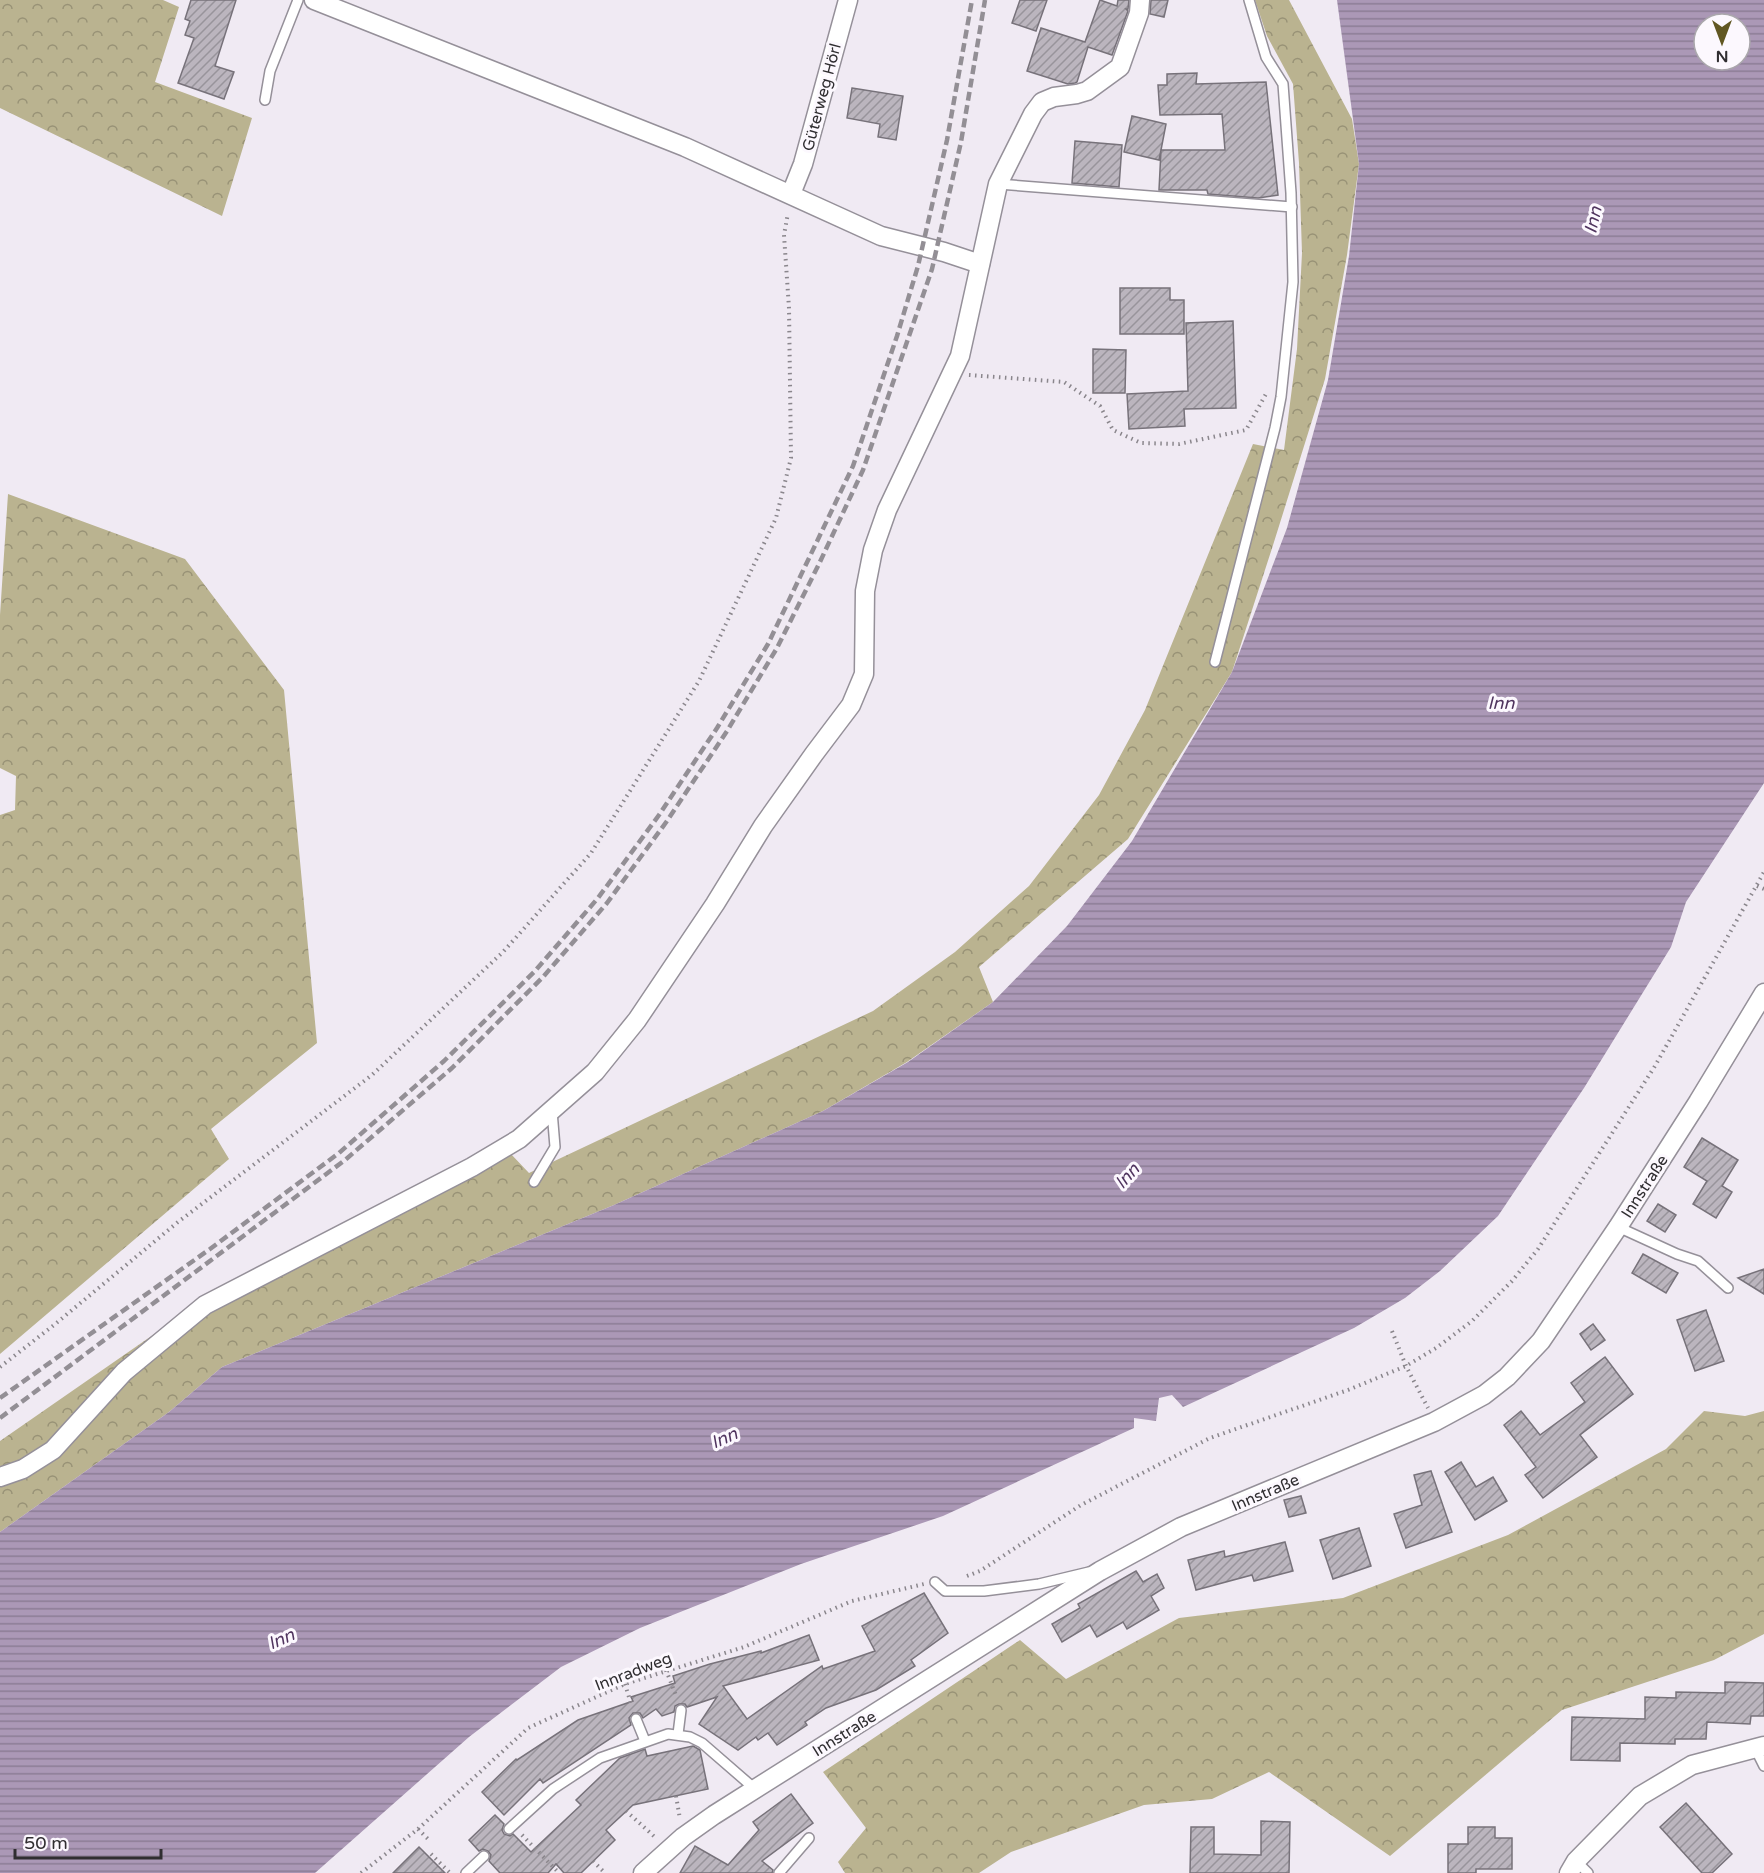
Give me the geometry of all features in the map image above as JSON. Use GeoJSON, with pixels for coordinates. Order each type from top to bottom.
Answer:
{"type":"FeatureCollection","features":[{"type":"Feature","properties":{"kind":"street"},"geometry":{"type":"LineString","coordinates":[[314,0],[685,147],[881,236],[980,264]]}},
{"type":"Feature","properties":{"kind":"street","name":"Güterweg Hörl"},"geometry":{"type":"LineString","coordinates":[[791,194],[803,164],[848,0]]}},
{"type":"Feature","properties":{"kind":"street"},"geometry":{"type":"LineString","coordinates":[[0,1477],[23,1469],[53,1450],[124,1372],[205,1305],[472,1167],[519,1139],[595,1071],[637,1020],[715,904],[763,826],[851,705],[864,674],[865,591],[873,550],[887,510],[960,356],[998,184],[1032,114],[1042,102],[1054,97],[1087,91],[1120,67],[1139,13],[1140,0]]}},
{"type":"Feature","properties":{"kind":"street","name":"Innstraße"},"geometry":{"type":"LineString","coordinates":[[643,1873],[706,1820],[1100,1571],[1181,1527],[1434,1422],[1484,1395],[1507,1377],[1541,1341],[1618,1227],[1764,993]]}},
{"type":"Feature","properties":{"kind":"street"},"geometry":{"type":"LineString","coordinates":[[1578,1869],[1640,1796],[1692,1765],[1760,1747]]}},
{"type":"Feature","properties":{"kind":"lane"},"geometry":{"type":"LineString","coordinates":[[265,100],[270,71],[298,0]]}},
{"type":"Feature","properties":{"kind":"lane"},"geometry":{"type":"LineString","coordinates":[[1215,662],[1275,428],[1281,397],[1293,282],[1292,207],[1283,84],[1266,57],[1249,0]]}},
{"type":"Feature","properties":{"kind":"lane"},"geometry":{"type":"LineString","coordinates":[[998,184],[1292,207]]}},
{"type":"Feature","properties":{"kind":"lane"},"geometry":{"type":"LineString","coordinates":[[534,1182],[555,1147],[552,1111]]}},
{"type":"Feature","properties":{"kind":"lane"},"geometry":{"type":"LineString","coordinates":[[1618,1227],[1698,1261],[1728,1288]]}},
{"type":"Feature","properties":{"kind":"lane"},"geometry":{"type":"LineString","coordinates":[[935,1582],[945,1592],[984,1591],[1039,1584],[1081,1573],[1100,1571]]}},
{"type":"Feature","properties":{"kind":"lane"},"geometry":{"type":"LineString","coordinates":[[678,1734],[681,1710]]}},
{"type":"Feature","properties":{"kind":"lane"},"geometry":{"type":"LineString","coordinates":[[636,1719],[645,1741]]}},
{"type":"Feature","properties":{"kind":"lane"},"geometry":{"type":"LineString","coordinates":[[510,1827],[553,1789],[600,1758],[668,1734],[690,1737],[702,1743],[755,1789]]}},
{"type":"Feature","properties":{"kind":"lane"},"geometry":{"type":"LineString","coordinates":[[1760,1747],[1764,1766]]}},
{"type":"Feature","properties":{"kind":"lane"},"geometry":{"type":"LineString","coordinates":[[778,1873],[809,1838]]}},
{"type":"Feature","properties":{"kind":"lane"},"geometry":{"type":"LineString","coordinates":[[466,1873],[484,1856]]}},
{"type":"Feature","properties":{"kind":"path"},"geometry":{"type":"LineString","coordinates":[[0,1367],[178,1222],[372,1075],[503,952],[591,853],[699,681],[776,518],[791,458],[789,308],[784,236],[791,194]]}},
{"type":"Feature","properties":{"kind":"path"},"geometry":{"type":"LineString","coordinates":[[953,373],[1064,382],[1100,406],[1113,430],[1141,443],[1179,444],[1246,430],[1268,390]]}},
{"type":"Feature","properties":{"kind":"path","name":"Innradweg"},"geometry":{"type":"LineString","coordinates":[[361,1873],[417,1829],[528,1728],[624,1684],[744,1647],[852,1601],[935,1582],[960,1579],[980,1571],[1081,1505],[1210,1438],[1348,1390],[1406,1366],[1436,1348],[1472,1321],[1512,1281],[1538,1249],[1655,1066],[1764,872]]}},
{"type":"Feature","properties":{"kind":"path"},"geometry":{"type":"LineString","coordinates":[[1757,886],[1764,889]]}},
{"type":"Feature","properties":{"kind":"path"},"geometry":{"type":"LineString","coordinates":[[1392,1330],[1406,1366],[1428,1408]]}},
{"type":"Feature","properties":{"kind":"path"},"geometry":{"type":"LineString","coordinates":[[666,1670],[681,1710]]}},
{"type":"Feature","properties":{"kind":"path"},"geometry":{"type":"LineString","coordinates":[[624,1684],[630,1699]]}},
{"type":"Feature","properties":{"kind":"path"},"geometry":{"type":"LineString","coordinates":[[626,1811],[668,1850]]}},
{"type":"Feature","properties":{"kind":"path"},"geometry":{"type":"LineString","coordinates":[[510,1827],[560,1873]]}},
{"type":"Feature","properties":{"kind":"path"},"geometry":{"type":"LineString","coordinates":[[417,1829],[429,1839]]}},
{"type":"Feature","properties":{"kind":"path"},"geometry":{"type":"LineString","coordinates":[[431,1854],[450,1873]]}},
{"type":"Feature","properties":{"kind":"path"},"geometry":{"type":"LineString","coordinates":[[593,1861],[605,1873]]}},
{"type":"Feature","properties":{"kind":"green space"},"geometry":{"type":"Polygon","coordinates":[[[0,0],[163,0],[179,7],[155,82],[252,118],[222,216],[0,108],[0,0]]]}},
{"type":"Feature","properties":{"kind":"green space"},"geometry":{"type":"Polygon","coordinates":[[[1255,0],[1289,0],[1352,119],[1359,164],[1347,255],[1325,379],[1232,672],[1128,839],[979,967],[993,1002],[907,1062],[823,1111],[614,1205],[222,1367],[169,1412],[0,1532],[0,1441],[212,1294],[510,1153],[529,1173],[873,1011],[955,952],[1029,886],[1099,795],[1145,710],[1253,444],[1284,450],[1297,349],[1302,253],[1299,163],[1293,84],[1267,36],[1255,0]]]}},
{"type":"Feature","properties":{"kind":"green space"},"geometry":{"type":"Polygon","coordinates":[[[8,494],[185,559],[284,690],[317,1043],[211,1129],[229,1159],[0,1354],[0,815],[15,810],[16,776],[0,768],[0,615],[8,494]]]}},
{"type":"Feature","properties":{"kind":"green space"},"geometry":{"type":"Polygon","coordinates":[[[1704,1411],[1745,1416],[1764,1411],[1764,1634],[1714,1660],[1562,1710],[1390,1856],[1269,1772],[1212,1799],[1144,1805],[1011,1852],[979,1873],[845,1873],[838,1862],[866,1828],[823,1772],[1020,1640],[1066,1679],[1179,1618],[1343,1598],[1508,1535],[1666,1449],[1704,1411]]]}},
{"type":"Feature","properties":{"kind":"water","name":"Inn"},"geometry":{"type":"Polygon","coordinates":[[[1337,0],[1764,0],[1764,783],[1686,902],[1671,947],[1584,1088],[1498,1216],[1440,1271],[1405,1298],[1354,1328],[1183,1407],[1172,1395],[1159,1398],[1156,1421],[1134,1418],[1134,1428],[943,1516],[801,1564],[640,1628],[561,1667],[469,1737],[315,1873],[0,1873],[0,1532],[169,1412],[222,1367],[614,1205],[823,1111],[908,1062],[993,1002],[1067,926],[1132,841],[1232,672],[1287,528],[1328,380],[1349,256],[1359,164],[1337,0]]]}},
{"type":"Feature","properties":{"kind":"building"},"geometry":{"type":"Polygon","coordinates":[[[191,0],[236,0],[215,66],[234,72],[224,99],[178,83],[194,38],[185,35],[190,21],[185,19],[191,0]]]}},
{"type":"Feature","properties":{"kind":"building"},"geometry":{"type":"Polygon","coordinates":[[[1020,0],[1047,0],[1036,31],[1012,23],[1020,0]]]}},
{"type":"Feature","properties":{"kind":"building"},"geometry":{"type":"Polygon","coordinates":[[[1100,0],[1117,6],[1118,0],[1129,0],[1128,9],[1126,9],[1128,11],[1112,55],[1088,47],[1075,83],[1068,84],[1027,71],[1041,28],[1085,42],[1100,0]]]}},
{"type":"Feature","properties":{"kind":"building"},"geometry":{"type":"Polygon","coordinates":[[[1151,0],[1168,0],[1164,17],[1150,14],[1151,0]]]}},
{"type":"Feature","properties":{"kind":"building"},"geometry":{"type":"Polygon","coordinates":[[[1197,73],[1196,84],[1266,82],[1278,195],[1258,198],[1208,194],[1207,190],[1159,190],[1161,150],[1225,150],[1222,114],[1160,115],[1158,85],[1167,85],[1167,74],[1197,73]]]}},
{"type":"Feature","properties":{"kind":"building"},"geometry":{"type":"Polygon","coordinates":[[[852,88],[903,96],[896,140],[878,137],[880,124],[847,118],[852,88]]]}},
{"type":"Feature","properties":{"kind":"building"},"geometry":{"type":"Polygon","coordinates":[[[1132,116],[1166,124],[1159,160],[1124,152],[1132,116]]]}},
{"type":"Feature","properties":{"kind":"building"},"geometry":{"type":"Polygon","coordinates":[[[1075,141],[1122,145],[1119,187],[1072,183],[1075,141]]]}},
{"type":"Feature","properties":{"kind":"building"},"geometry":{"type":"Polygon","coordinates":[[[1120,288],[1170,288],[1170,300],[1184,300],[1184,334],[1120,334],[1120,288]]]}},
{"type":"Feature","properties":{"kind":"building"},"geometry":{"type":"Polygon","coordinates":[[[1233,321],[1236,408],[1184,409],[1185,426],[1129,429],[1127,394],[1188,391],[1186,323],[1233,321]]]}},
{"type":"Feature","properties":{"kind":"building"},"geometry":{"type":"Polygon","coordinates":[[[1093,349],[1126,350],[1125,393],[1093,393],[1093,349]]]}},
{"type":"Feature","properties":{"kind":"building"},"geometry":{"type":"Polygon","coordinates":[[[1702,1138],[1738,1160],[1722,1186],[1732,1192],[1716,1218],[1693,1204],[1707,1181],[1684,1167],[1702,1138]]]}},
{"type":"Feature","properties":{"kind":"building"},"geometry":{"type":"Polygon","coordinates":[[[1658,1204],[1676,1215],[1665,1232],[1647,1221],[1658,1204]]]}},
{"type":"Feature","properties":{"kind":"building"},"geometry":{"type":"Polygon","coordinates":[[[1643,1254],[1678,1273],[1666,1293],[1632,1273],[1643,1254]]]}},
{"type":"Feature","properties":{"kind":"building"},"geometry":{"type":"Polygon","coordinates":[[[1764,1269],[1764,1294],[1738,1278],[1764,1269]]]}},
{"type":"Feature","properties":{"kind":"building"},"geometry":{"type":"Polygon","coordinates":[[[1706,1310],[1724,1361],[1695,1371],[1677,1320],[1706,1310]]]}},
{"type":"Feature","properties":{"kind":"building"},"geometry":{"type":"Polygon","coordinates":[[[1593,1324],[1605,1340],[1591,1350],[1580,1334],[1593,1324]]]}},
{"type":"Feature","properties":{"kind":"building"},"geometry":{"type":"Polygon","coordinates":[[[1605,1357],[1633,1394],[1580,1435],[1597,1457],[1543,1498],[1525,1475],[1536,1467],[1504,1425],[1521,1411],[1540,1435],[1585,1402],[1571,1383],[1605,1357]]]}},
{"type":"Feature","properties":{"kind":"building"},"geometry":{"type":"Polygon","coordinates":[[[1461,1462],[1476,1487],[1493,1477],[1507,1501],[1475,1520],[1445,1472],[1461,1462]]]}},
{"type":"Feature","properties":{"kind":"building"},"geometry":{"type":"Polygon","coordinates":[[[1431,1471],[1452,1532],[1406,1548],[1394,1514],[1422,1505],[1414,1475],[1431,1471]]]}},
{"type":"Feature","properties":{"kind":"building"},"geometry":{"type":"Polygon","coordinates":[[[1301,1496],[1306,1513],[1289,1517],[1284,1500],[1301,1496]]]}},
{"type":"Feature","properties":{"kind":"building"},"geometry":{"type":"Polygon","coordinates":[[[1359,1528],[1371,1566],[1333,1579],[1320,1540],[1359,1528]]]}},
{"type":"Feature","properties":{"kind":"building"},"geometry":{"type":"Polygon","coordinates":[[[1285,1542],[1293,1571],[1254,1581],[1252,1575],[1196,1590],[1188,1560],[1224,1551],[1225,1557],[1285,1542]]]}},
{"type":"Feature","properties":{"kind":"building"},"geometry":{"type":"Polygon","coordinates":[[[1136,1571],[1143,1582],[1157,1574],[1164,1588],[1151,1596],[1159,1610],[1127,1629],[1123,1622],[1097,1637],[1090,1625],[1062,1642],[1052,1624],[1080,1608],[1078,1604],[1136,1571]]]}},
{"type":"Feature","properties":{"kind":"building"},"geometry":{"type":"Polygon","coordinates":[[[924,1593],[948,1633],[911,1660],[915,1666],[876,1690],[826,1708],[805,1722],[807,1725],[777,1745],[768,1733],[758,1740],[756,1737],[738,1750],[699,1724],[717,1697],[687,1707],[685,1704],[679,1704],[675,1706],[674,1712],[662,1716],[656,1709],[643,1718],[640,1713],[633,1713],[629,1718],[631,1725],[543,1783],[540,1779],[504,1815],[482,1792],[516,1759],[578,1720],[633,1701],[631,1697],[675,1683],[673,1676],[710,1664],[761,1651],[761,1653],[809,1635],[819,1660],[723,1686],[747,1719],[822,1666],[823,1669],[875,1651],[862,1626],[924,1593]]]}},
{"type":"Feature","properties":{"kind":"building"},"geometry":{"type":"Polygon","coordinates":[[[1725,1682],[1764,1683],[1764,1716],[1751,1716],[1750,1724],[1707,1722],[1706,1739],[1675,1739],[1675,1744],[1620,1743],[1620,1761],[1571,1760],[1572,1717],[1645,1719],[1645,1697],[1676,1698],[1676,1692],[1725,1693],[1725,1682]]]}},
{"type":"Feature","properties":{"kind":"building"},"geometry":{"type":"Polygon","coordinates":[[[693,1746],[700,1750],[708,1789],[633,1805],[606,1830],[615,1840],[581,1873],[564,1873],[556,1864],[548,1873],[500,1873],[489,1861],[491,1855],[488,1851],[483,1849],[479,1851],[469,1840],[495,1815],[504,1824],[502,1830],[504,1834],[510,1836],[513,1834],[531,1852],[581,1805],[576,1800],[620,1758],[645,1749],[647,1756],[693,1746]]]}},
{"type":"Feature","properties":{"kind":"building"},"geometry":{"type":"Polygon","coordinates":[[[791,1794],[813,1823],[762,1861],[773,1870],[772,1873],[680,1873],[695,1846],[728,1865],[759,1830],[753,1822],[791,1794]]]}},
{"type":"Feature","properties":{"kind":"building"},"geometry":{"type":"Polygon","coordinates":[[[1686,1803],[1732,1854],[1712,1873],[1702,1873],[1660,1827],[1686,1803]]]}},
{"type":"Feature","properties":{"kind":"building"},"geometry":{"type":"Polygon","coordinates":[[[1261,1821],[1290,1822],[1289,1873],[1190,1873],[1191,1827],[1214,1827],[1214,1854],[1261,1855],[1261,1821]]]}},
{"type":"Feature","properties":{"kind":"building"},"geometry":{"type":"Polygon","coordinates":[[[1468,1827],[1495,1827],[1495,1838],[1512,1838],[1512,1869],[1476,1869],[1476,1873],[1448,1873],[1448,1844],[1468,1844],[1468,1827]]]}},
{"type":"Feature","properties":{"kind":"building"},"geometry":{"type":"Polygon","coordinates":[[[419,1847],[445,1873],[393,1873],[419,1847]]]}},
{"type":"Feature","properties":{"kind":"railway"},"geometry":{"type":"LineString","coordinates":[[0,1398],[210,1249],[339,1153],[444,1061],[535,971],[598,898],[659,815],[717,728],[768,644],[853,466],[918,266],[947,140],[972,0]]}},
{"type":"Feature","properties":{"kind":"railway"},"geometry":{"type":"LineString","coordinates":[[0,1418],[345,1160],[452,1068],[543,977],[607,903],[667,821],[727,731],[777,648],[863,470],[932,269],[961,142],[985,0]]}}]}
